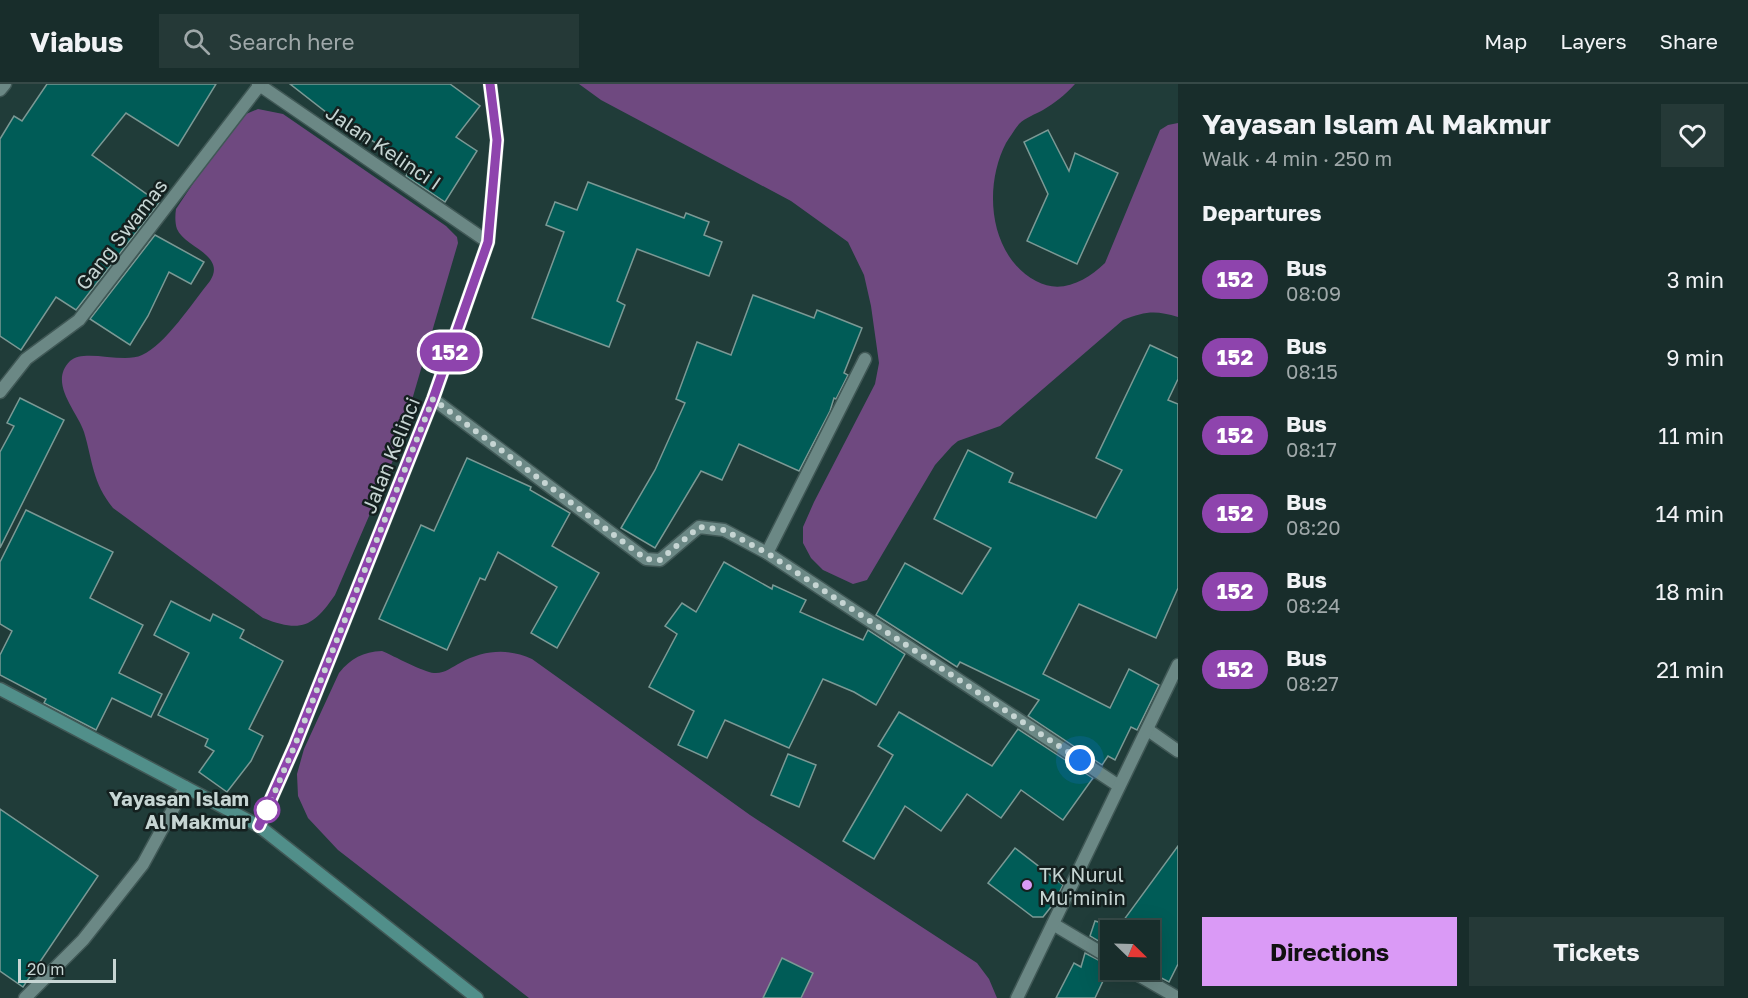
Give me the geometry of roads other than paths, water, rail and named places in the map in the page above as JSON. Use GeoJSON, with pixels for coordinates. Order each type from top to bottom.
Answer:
{"type":"FeatureCollection","features":[{"type":"Feature","properties":{"kind":"main road"},"geometry":{"type":"LineString","coordinates":[[0,689],[259,826],[477,998]]}},
{"type":"Feature","properties":{"kind":"street"},"geometry":{"type":"LineString","coordinates":[[0,90],[5,84]]}},
{"type":"Feature","properties":{"kind":"street","name":"Jalan Kelinci"},"geometry":{"type":"LineString","coordinates":[[259,826],[295,745],[433,399],[488,242],[497,140],[490,84]]}},
{"type":"Feature","properties":{"kind":"street","name":"Jalan Kelinci I"},"geometry":{"type":"LineString","coordinates":[[259,85],[488,242]]}},
{"type":"Feature","properties":{"kind":"street","name":"Gang Swamas"},"geometry":{"type":"LineString","coordinates":[[0,392],[26,359],[79,320],[259,85]]}},
{"type":"Feature","properties":{"kind":"street"},"geometry":{"type":"LineString","coordinates":[[767,553],[865,359]]}},
{"type":"Feature","properties":{"kind":"street"},"geometry":{"type":"LineString","coordinates":[[433,399],[646,559],[660,560],[699,527],[724,530],[767,553],[1119,786]]}},
{"type":"Feature","properties":{"kind":"street"},"geometry":{"type":"LineString","coordinates":[[1017,998],[1178,665]]}},
{"type":"Feature","properties":{"kind":"street"},"geometry":{"type":"LineString","coordinates":[[1148,730],[1178,751]]}},
{"type":"Feature","properties":{"kind":"street"},"geometry":{"type":"LineString","coordinates":[[25,998],[83,940],[143,864],[185,787]]}},
{"type":"Feature","properties":{"kind":"street"},"geometry":{"type":"LineString","coordinates":[[1053,924],[1100,952]]}},
{"type":"Feature","properties":{"kind":"street"},"geometry":{"type":"LineString","coordinates":[[1147,980],[1178,998]]}},
{"type":"Feature","properties":{"kind":"place","name":"Yayasan Islam Al Makmur"},"geometry":{"type":"Point","coordinates":[267,810]}},
{"type":"Feature","properties":{"kind":"place","name":"TK Nurul Mu'minin"},"geometry":{"type":"Point","coordinates":[1027,885]}}]}
